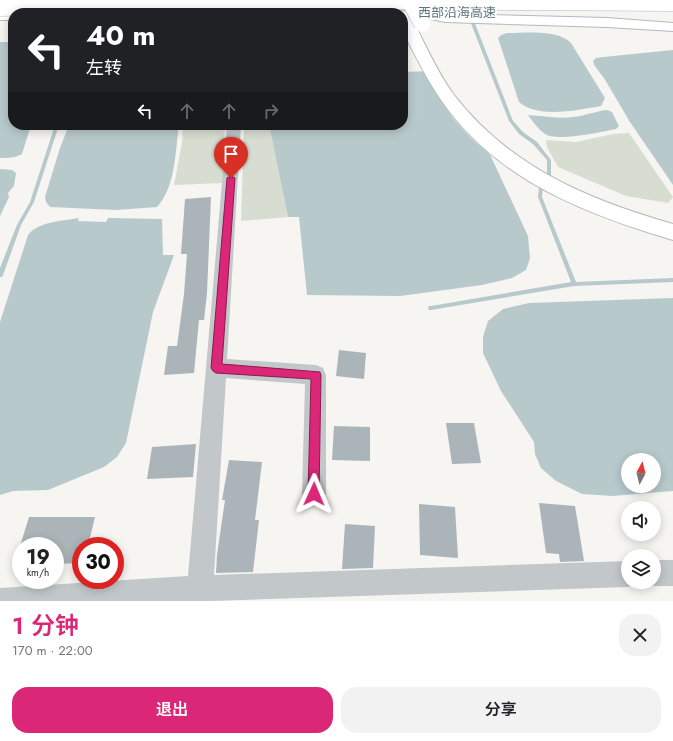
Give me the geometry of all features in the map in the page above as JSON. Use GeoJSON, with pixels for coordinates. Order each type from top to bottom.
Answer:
{"type":"FeatureCollection","features":[{"type":"Feature","properties":{"kind":"highway"},"geometry":{"type":"LineString","coordinates":[[395,0],[405,8]]}},
{"type":"Feature","properties":{"kind":"highway","name":"西部沿海高速"},"geometry":{"type":"LineString","coordinates":[[0,8],[364,2],[673,3]]}},
{"type":"Feature","properties":{"kind":"highway"},"geometry":{"type":"LineString","coordinates":[[408,10],[424,15],[448,17],[640,24],[673,27]]}},
{"type":"Feature","properties":{"kind":"highway"},"geometry":{"type":"LineString","coordinates":[[408,10],[454,82],[481,118],[498,135],[518,151],[543,168],[572,182],[620,202],[673,218]]}},
{"type":"Feature","properties":{"kind":"highway"},"geometry":{"type":"LineString","coordinates":[[408,10],[437,80],[448,98],[480,136],[501,154],[528,173],[560,192],[597,208],[636,222],[673,232]]}},
{"type":"Feature","properties":{"kind":"highway","name":"西部沿海高速"},"geometry":{"type":"LineString","coordinates":[[408,10],[673,13]]}},
{"type":"Feature","properties":{"kind":"street"},"geometry":{"type":"LineString","coordinates":[[199,594],[234,130]]}},
{"type":"Feature","properties":{"kind":"street"},"geometry":{"type":"LineString","coordinates":[[216,368],[316,375],[314,494]]}},
{"type":"Feature","properties":{"kind":"street"},"geometry":{"type":"LineString","coordinates":[[661,573],[673,572]]}},
{"type":"Feature","properties":{"kind":"street"},"geometry":{"type":"LineString","coordinates":[[0,601],[199,594],[621,574]]}},
{"type":"Feature","properties":{"kind":"shaded area"},"geometry":{"type":"Polygon","coordinates":[[[532,32],[550,34],[565,39],[571,43],[605,98],[601,106],[570,111],[547,112],[527,107],[519,102],[498,38],[507,33],[532,32]]]}},
{"type":"Feature","properties":{"kind":"shaded area"},"geometry":{"type":"Polygon","coordinates":[[[0,42],[8,42],[8,130],[29,130],[22,154],[9,158],[0,158],[0,42]]]}},
{"type":"Feature","properties":{"kind":"shaded area"},"geometry":{"type":"Polygon","coordinates":[[[673,50],[673,185],[630,122],[604,78],[594,65],[593,61],[596,58],[603,57],[673,50]]]}},
{"type":"Feature","properties":{"kind":"shaded area"},"geometry":{"type":"Polygon","coordinates":[[[429,71],[466,103],[528,236],[530,258],[526,270],[512,278],[482,285],[400,296],[307,295],[299,217],[288,217],[270,130],[408,130],[408,72],[429,71]]]}},
{"type":"Feature","properties":{"kind":"shaded area"},"geometry":{"type":"Polygon","coordinates":[[[607,110],[612,112],[619,126],[616,129],[569,137],[551,136],[545,134],[538,128],[528,115],[567,118],[607,110]]]}},
{"type":"Feature","properties":{"kind":"shaded area"},"geometry":{"type":"Polygon","coordinates":[[[67,130],[178,130],[174,168],[171,179],[163,199],[157,207],[116,210],[50,207],[46,202],[45,197],[67,130]]]}},
{"type":"Feature","properties":{"kind":"shaded area"},"geometry":{"type":"Polygon","coordinates":[[[183,130],[225,130],[223,183],[174,185],[182,143],[183,130]]]}},
{"type":"Feature","properties":{"kind":"shaded area"},"geometry":{"type":"Polygon","coordinates":[[[244,130],[270,130],[288,217],[241,221],[244,130]]]}},
{"type":"Feature","properties":{"kind":"shaded area"},"geometry":{"type":"Polygon","coordinates":[[[629,133],[673,197],[668,203],[626,196],[558,167],[547,147],[546,140],[576,142],[613,134],[629,133]]]}},
{"type":"Feature","properties":{"kind":"shaded area"},"geometry":{"type":"Polygon","coordinates":[[[0,169],[12,170],[16,173],[14,186],[8,193],[9,197],[0,216],[0,169]]]}},
{"type":"Feature","properties":{"kind":"shaded area"},"geometry":{"type":"Polygon","coordinates":[[[79,218],[78,221],[106,222],[108,218],[162,219],[163,255],[174,255],[153,312],[126,443],[117,457],[104,467],[48,490],[13,491],[0,495],[0,322],[28,235],[33,230],[45,224],[79,218]]]}},
{"type":"Feature","properties":{"kind":"shaded area"},"geometry":{"type":"Polygon","coordinates":[[[673,298],[673,491],[661,492],[661,453],[621,453],[621,493],[649,493],[613,496],[582,494],[556,481],[541,468],[535,454],[534,442],[501,391],[483,353],[483,337],[488,321],[503,309],[529,303],[673,298]]]}},
{"type":"Feature","properties":{"kind":"pier"},"geometry":{"type":"Polygon","coordinates":[[[421,69],[430,70],[468,101],[495,159],[470,137],[453,118],[421,69]]]}},
{"type":"Feature","properties":{"kind":"building"},"geometry":{"type":"Polygon","coordinates":[[[211,197],[207,293],[204,320],[199,320],[194,373],[164,375],[168,346],[177,346],[184,294],[187,254],[181,254],[185,199],[211,197]]]}},
{"type":"Feature","properties":{"kind":"building"},"geometry":{"type":"Polygon","coordinates":[[[339,350],[366,353],[364,379],[336,376],[339,350]]]}},
{"type":"Feature","properties":{"kind":"building"},"geometry":{"type":"Polygon","coordinates":[[[446,423],[474,423],[481,463],[452,464],[446,423]]]}},
{"type":"Feature","properties":{"kind":"building"},"geometry":{"type":"Polygon","coordinates":[[[334,426],[370,427],[370,461],[332,460],[334,426]]]}},
{"type":"Feature","properties":{"kind":"building"},"geometry":{"type":"Polygon","coordinates":[[[196,444],[193,477],[147,479],[152,447],[196,444]]]}},
{"type":"Feature","properties":{"kind":"building"},"geometry":{"type":"Polygon","coordinates":[[[229,460],[262,462],[255,520],[259,520],[253,572],[216,573],[217,555],[225,500],[222,500],[229,460]]]}},
{"type":"Feature","properties":{"kind":"building"},"geometry":{"type":"Polygon","coordinates":[[[539,503],[575,506],[584,561],[560,562],[559,554],[546,553],[539,503]]]}},
{"type":"Feature","properties":{"kind":"building"},"geometry":{"type":"Polygon","coordinates":[[[419,504],[455,507],[458,558],[420,555],[419,504]]]}},
{"type":"Feature","properties":{"kind":"building"},"geometry":{"type":"Polygon","coordinates":[[[29,517],[95,517],[90,537],[72,537],[72,563],[64,564],[64,537],[23,537],[29,517]]]}},
{"type":"Feature","properties":{"kind":"building"},"geometry":{"type":"Polygon","coordinates":[[[345,524],[375,526],[373,568],[342,569],[345,524]]]}},
{"type":"Feature","properties":{"kind":"waterway"},"geometry":{"type":"LineString","coordinates":[[465,3],[511,121],[521,133],[535,143],[549,160],[549,177],[541,187],[540,197],[574,284]]}},
{"type":"Feature","properties":{"kind":"waterway"},"geometry":{"type":"LineString","coordinates":[[0,275],[19,225],[32,202],[55,130]]}},
{"type":"Feature","properties":{"kind":"waterway"},"geometry":{"type":"LineString","coordinates":[[574,284],[673,280]]}},
{"type":"Feature","properties":{"kind":"waterway"},"geometry":{"type":"LineString","coordinates":[[431,308],[574,284]]}},
{"type":"Feature","properties":{"kind":"route"},"geometry":{"type":"LineString","coordinates":[[231,178],[216,368],[316,375],[314,494]]}}]}
